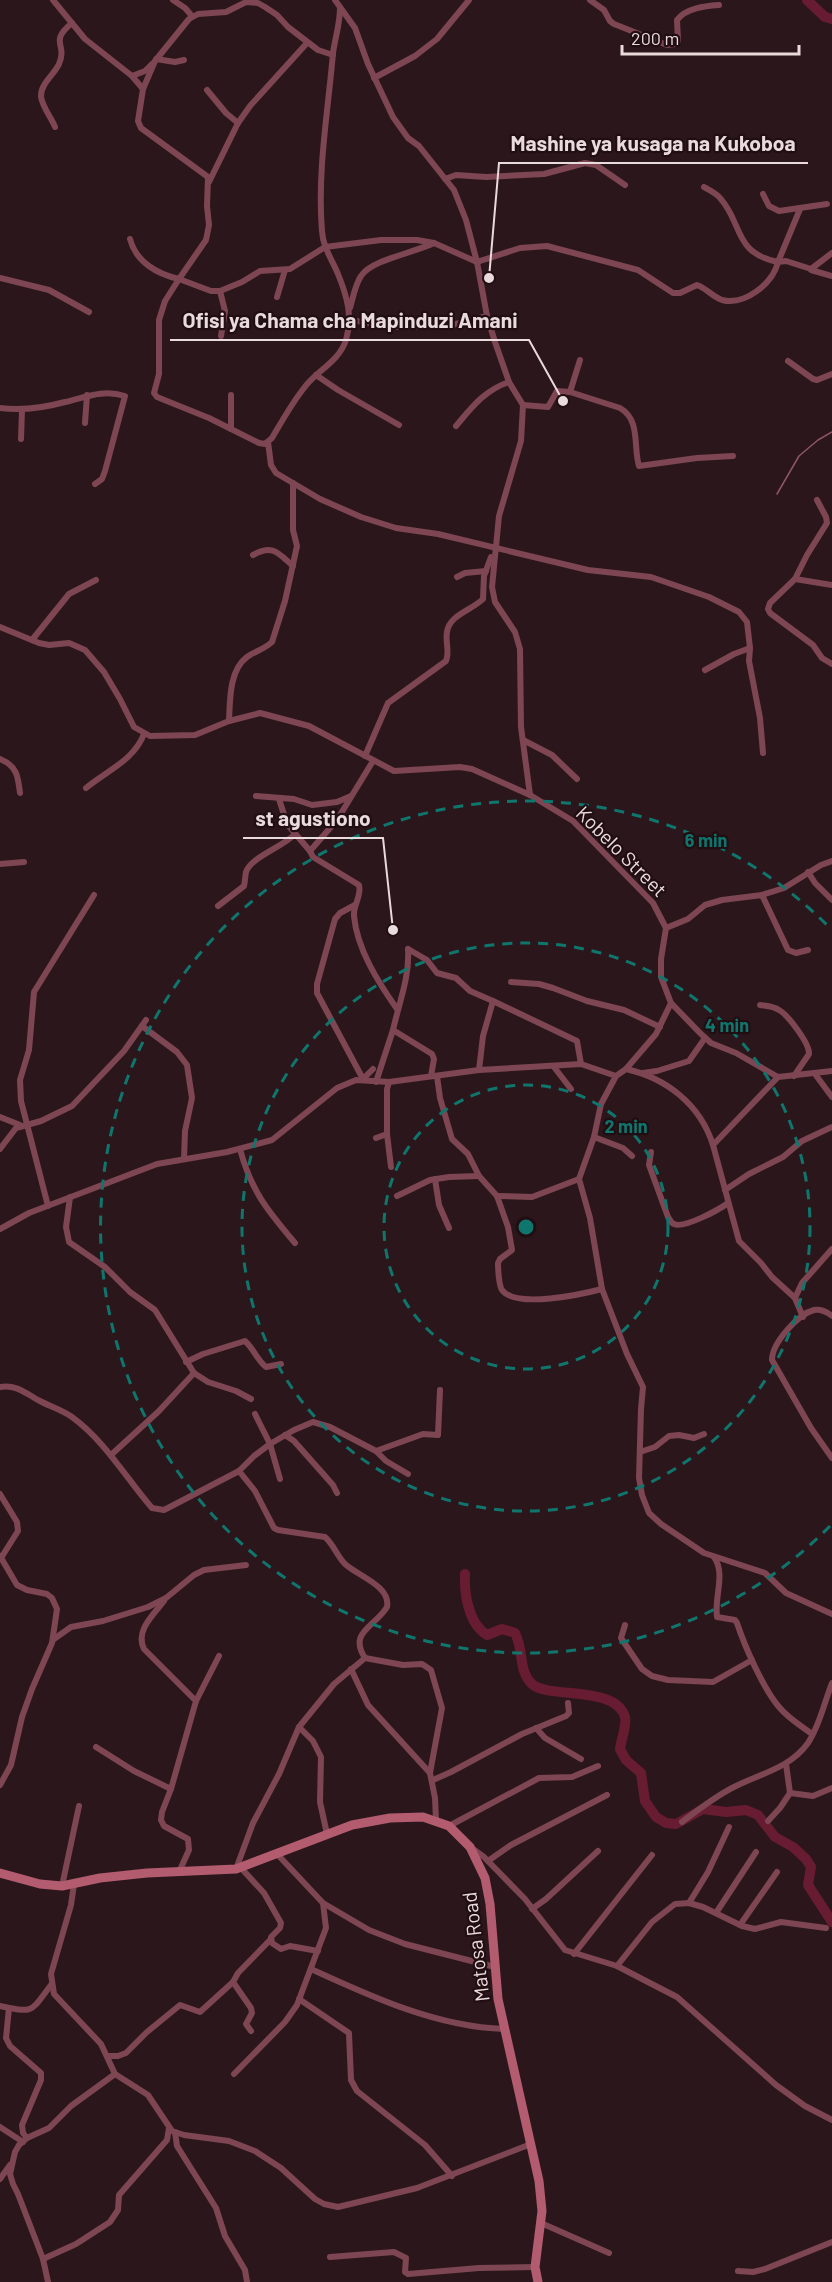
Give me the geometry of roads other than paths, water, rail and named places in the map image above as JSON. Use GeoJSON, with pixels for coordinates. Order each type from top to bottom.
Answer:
{"type":"FeatureCollection","features":[{"type":"Feature","properties":{"kind":"street"},"geometry":{"type":"LineString","coordinates":[[53,0],[91,45],[132,76],[143,89]]}},
{"type":"Feature","properties":{"kind":"street"},"geometry":{"type":"LineString","coordinates":[[172,0],[185,8],[192,16]]}},
{"type":"Feature","properties":{"kind":"street"},"geometry":{"type":"LineString","coordinates":[[335,0],[355,28],[374,78],[400,128],[454,190],[477,262],[487,316],[509,382],[523,405],[521,441],[498,516],[492,587],[495,602],[515,632],[520,649],[520,711],[530,795]]}},
{"type":"Feature","properties":{"kind":"street"},"geometry":{"type":"LineString","coordinates":[[374,78],[415,56],[437,39],[470,0]]}},
{"type":"Feature","properties":{"kind":"street"},"geometry":{"type":"LineString","coordinates":[[590,0],[604,10],[614,24],[667,45],[678,41],[677,20],[682,14],[702,7],[719,5]]}},
{"type":"Feature","properties":{"kind":"street"},"geometry":{"type":"LineString","coordinates":[[132,76],[145,71],[192,16],[226,12],[251,1],[277,15],[288,27],[320,52],[333,55]]}},
{"type":"Feature","properties":{"kind":"street"},"geometry":{"type":"LineString","coordinates":[[340,8],[340,24],[333,55],[321,192],[322,231],[325,247],[338,273],[349,308],[350,320],[341,351],[304,386],[268,442],[272,469],[292,483],[326,501],[391,527],[438,534],[495,550],[588,570],[651,577],[709,597],[739,612],[747,622],[749,661],[760,718],[763,753]]}},
{"type":"Feature","properties":{"kind":"street"},"geometry":{"type":"LineString","coordinates":[[55,127],[41,95],[43,87],[59,65],[62,55],[58,39],[72,23]]}},
{"type":"Feature","properties":{"kind":"street"},"geometry":{"type":"LineString","coordinates":[[268,442],[259,443],[155,396],[159,374],[159,320],[165,301],[206,240],[209,229],[207,198],[209,182],[238,123],[250,106],[307,43]]}},
{"type":"Feature","properties":{"kind":"street"},"geometry":{"type":"LineString","coordinates":[[156,60],[175,62],[184,60]]}},
{"type":"Feature","properties":{"kind":"street"},"geometry":{"type":"LineString","coordinates":[[156,60],[143,89],[138,121],[141,128],[204,174],[209,182]]}},
{"type":"Feature","properties":{"kind":"street"},"geometry":{"type":"LineString","coordinates":[[207,90],[226,113],[238,123]]}},
{"type":"Feature","properties":{"kind":"street"},"geometry":{"type":"LineString","coordinates":[[445,179],[456,175],[496,177],[544,174],[585,163],[596,165],[625,185]]}},
{"type":"Feature","properties":{"kind":"street"},"geometry":{"type":"LineString","coordinates":[[704,187],[722,199],[742,240],[764,259],[786,261],[832,276]]}},
{"type":"Feature","properties":{"kind":"street"},"geometry":{"type":"LineString","coordinates":[[764,194],[767,203],[776,211],[827,204]]}},
{"type":"Feature","properties":{"kind":"street"},"geometry":{"type":"LineString","coordinates":[[130,240],[134,250],[145,263],[166,276],[211,291],[220,291],[260,271],[285,270],[325,247],[381,240],[417,240],[434,243],[477,262],[520,248],[547,246],[638,270],[673,293],[680,293],[697,285],[720,299],[738,300],[763,286],[775,272],[800,209]]}},
{"type":"Feature","properties":{"kind":"street"},"geometry":{"type":"LineString","coordinates":[[349,308],[364,272],[382,261],[420,250],[434,243]]}},
{"type":"Feature","properties":{"kind":"street"},"geometry":{"type":"LineString","coordinates":[[807,269],[814,269],[832,254]]}},
{"type":"Feature","properties":{"kind":"street"},"geometry":{"type":"LineString","coordinates":[[277,297],[285,270]]}},
{"type":"Feature","properties":{"kind":"street"},"geometry":{"type":"LineString","coordinates":[[0,278],[49,290],[89,312]]}},
{"type":"Feature","properties":{"kind":"street"},"geometry":{"type":"LineString","coordinates":[[220,291],[225,311],[221,336]]}},
{"type":"Feature","properties":{"kind":"street"},"geometry":{"type":"LineString","coordinates":[[350,320],[396,327],[441,326],[487,316]]}},
{"type":"Feature","properties":{"kind":"street"},"geometry":{"type":"LineString","coordinates":[[570,392],[580,360]]}},
{"type":"Feature","properties":{"kind":"street"},"geometry":{"type":"LineString","coordinates":[[788,361],[813,379],[817,380],[832,374]]}},
{"type":"Feature","properties":{"kind":"street"},"geometry":{"type":"LineString","coordinates":[[316,375],[399,425]]}},
{"type":"Feature","properties":{"kind":"street"},"geometry":{"type":"LineString","coordinates":[[456,426],[487,392],[495,386],[509,382]]}},
{"type":"Feature","properties":{"kind":"street"},"geometry":{"type":"LineString","coordinates":[[523,405],[548,407],[557,391],[570,392],[620,408],[627,413],[635,432],[639,466],[697,458],[733,456]]}},
{"type":"Feature","properties":{"kind":"street"},"geometry":{"type":"LineString","coordinates":[[0,408],[22,410],[104,393],[125,396],[105,471],[102,479],[95,484]]}},
{"type":"Feature","properties":{"kind":"street"},"geometry":{"type":"LineString","coordinates":[[85,423],[87,395]]}},
{"type":"Feature","properties":{"kind":"street"},"geometry":{"type":"LineString","coordinates":[[231,395],[231,429]]}},
{"type":"Feature","properties":{"kind":"street"},"geometry":{"type":"LineString","coordinates":[[21,439],[22,410]]}},
{"type":"Feature","properties":{"kind":"street"},"geometry":{"type":"LineString","coordinates":[[229,721],[236,669],[245,658],[272,642],[285,601],[297,546],[293,530],[292,483]]}},
{"type":"Feature","properties":{"kind":"street"},"geometry":{"type":"LineString","coordinates":[[817,500],[829,523],[807,555],[795,579],[770,603],[768,609],[770,613],[813,645],[822,658],[832,664]]}},
{"type":"Feature","properties":{"kind":"street"},"geometry":{"type":"LineString","coordinates":[[253,555],[264,550],[271,550],[293,566]]}},
{"type":"Feature","properties":{"kind":"street"},"geometry":{"type":"LineString","coordinates":[[365,756],[388,703],[446,661],[448,625],[483,599],[486,571],[495,550]]}},
{"type":"Feature","properties":{"kind":"street"},"geometry":{"type":"LineString","coordinates":[[456,577],[465,573],[486,571]]}},
{"type":"Feature","properties":{"kind":"street"},"geometry":{"type":"LineString","coordinates":[[795,579],[832,585]]}},
{"type":"Feature","properties":{"kind":"street"},"geometry":{"type":"LineString","coordinates":[[32,640],[69,594],[96,580]]}},
{"type":"Feature","properties":{"kind":"street"},"geometry":{"type":"LineString","coordinates":[[0,627],[49,645],[69,643],[85,650],[104,672],[134,727],[144,734],[133,754],[86,788]]}},
{"type":"Feature","properties":{"kind":"street"},"geometry":{"type":"LineString","coordinates":[[705,670],[750,648]]}},
{"type":"Feature","properties":{"kind":"street","name":"Kobelo Street"},"geometry":{"type":"LineString","coordinates":[[144,734],[150,736],[195,735],[251,714],[273,716],[309,726],[390,770],[402,772],[460,767],[472,769],[530,795],[573,821],[653,903],[666,928],[660,969],[671,1003],[705,1038],[778,1077]]}},
{"type":"Feature","properties":{"kind":"street"},"geometry":{"type":"LineString","coordinates":[[523,740],[552,755],[577,779]]}},
{"type":"Feature","properties":{"kind":"street"},"geometry":{"type":"LineString","coordinates":[[0,759],[8,762],[15,769],[20,794]]}},
{"type":"Feature","properties":{"kind":"street"},"geometry":{"type":"LineString","coordinates":[[310,851],[337,820],[373,761]]}},
{"type":"Feature","properties":{"kind":"street"},"geometry":{"type":"LineString","coordinates":[[256,796],[294,798],[312,805],[321,805],[351,796]]}},
{"type":"Feature","properties":{"kind":"street"},"geometry":{"type":"LineString","coordinates":[[279,799],[287,824],[313,857],[359,885],[360,893],[353,915],[369,965],[397,1009]]}},
{"type":"Feature","properties":{"kind":"street"},"geometry":{"type":"LineString","coordinates":[[218,906],[244,886],[246,872],[255,861],[287,843],[295,834]]}},
{"type":"Feature","properties":{"kind":"street"},"geometry":{"type":"LineString","coordinates":[[666,928],[688,919],[705,905],[722,900],[762,895],[784,888],[808,872],[832,861]]}},
{"type":"Feature","properties":{"kind":"street"},"geometry":{"type":"LineString","coordinates":[[0,864],[24,862]]}},
{"type":"Feature","properties":{"kind":"street"},"geometry":{"type":"LineString","coordinates":[[808,872],[815,883],[832,900]]}},
{"type":"Feature","properties":{"kind":"street"},"geometry":{"type":"LineString","coordinates":[[48,1206],[32,1138],[23,1125],[19,1088],[29,1050],[34,992],[94,894]]}},
{"type":"Feature","properties":{"kind":"street"},"geometry":{"type":"LineString","coordinates":[[762,895],[788,950],[796,953],[808,950]]}},
{"type":"Feature","properties":{"kind":"street"},"geometry":{"type":"LineString","coordinates":[[355,905],[340,913],[335,919],[317,984],[317,993],[363,1079]]}},
{"type":"Feature","properties":{"kind":"street"},"geometry":{"type":"LineString","coordinates":[[373,1081],[393,1030],[408,970],[409,948],[417,956],[427,960],[437,973],[456,978],[470,991],[577,1041],[581,1064]]}},
{"type":"Feature","properties":{"kind":"street"},"geometry":{"type":"LineString","coordinates":[[511,982],[538,984],[553,988],[587,1001],[624,1010],[660,1027]]}},
{"type":"Feature","properties":{"kind":"street"},"geometry":{"type":"LineString","coordinates":[[479,1070],[483,1036],[493,1001]]}},
{"type":"Feature","properties":{"kind":"street"},"geometry":{"type":"LineString","coordinates":[[671,1003],[660,1027],[648,1045],[616,1077],[601,1104],[594,1137],[579,1179],[590,1218],[602,1289],[627,1354],[643,1387],[640,1487],[649,1513],[704,1554],[765,1573],[786,1593],[832,1614]]}},
{"type":"Feature","properties":{"kind":"street"},"geometry":{"type":"LineString","coordinates":[[760,1005],[776,1008],[782,1012],[808,1045],[809,1054],[794,1076]]}},
{"type":"Feature","properties":{"kind":"street"},"geometry":{"type":"LineString","coordinates":[[0,1149],[12,1132],[23,1125],[41,1121],[72,1106],[124,1052],[144,1023],[177,1052],[187,1065],[192,1098],[185,1131],[184,1159]]}},
{"type":"Feature","properties":{"kind":"street"},"geometry":{"type":"LineString","coordinates":[[393,1030],[432,1054],[434,1076],[452,1139],[468,1154],[479,1176],[497,1196],[508,1227],[512,1250],[498,1263],[500,1282],[504,1292],[518,1298],[546,1299],[602,1289]]}},
{"type":"Feature","properties":{"kind":"street"},"geometry":{"type":"LineString","coordinates":[[642,1073],[689,1061],[705,1038]]}},
{"type":"Feature","properties":{"kind":"street"},"geometry":{"type":"LineString","coordinates":[[0,1229],[48,1206],[157,1164],[240,1149],[272,1140],[337,1088],[363,1079],[381,1064]]}},
{"type":"Feature","properties":{"kind":"street"},"geometry":{"type":"LineString","coordinates":[[363,1079],[389,1082],[479,1070],[581,1064],[616,1077]]}},
{"type":"Feature","properties":{"kind":"street"},"geometry":{"type":"LineString","coordinates":[[554,1067],[571,1089]]}},
{"type":"Feature","properties":{"kind":"street"},"geometry":{"type":"LineString","coordinates":[[373,1069],[373,1081]]}},
{"type":"Feature","properties":{"kind":"street"},"geometry":{"type":"LineString","coordinates":[[626,1069],[663,1082],[688,1102],[697,1113],[713,1145],[733,1225],[743,1247],[757,1258],[772,1277],[795,1298],[803,1317]]}},
{"type":"Feature","properties":{"kind":"street"},"geometry":{"type":"LineString","coordinates":[[713,1145],[778,1077],[832,1071]]}},
{"type":"Feature","properties":{"kind":"street"},"geometry":{"type":"LineString","coordinates":[[815,1074],[832,1097]]}},
{"type":"Feature","properties":{"kind":"street"},"geometry":{"type":"LineString","coordinates":[[389,1082],[387,1134],[391,1167]]}},
{"type":"Feature","properties":{"kind":"street"},"geometry":{"type":"LineString","coordinates":[[0,1117],[23,1125]]}},
{"type":"Feature","properties":{"kind":"street"},"geometry":{"type":"LineString","coordinates":[[725,1190],[749,1174],[783,1157],[802,1141],[832,1127]]}},
{"type":"Feature","properties":{"kind":"street"},"geometry":{"type":"LineString","coordinates":[[376,1138],[387,1134]]}},
{"type":"Feature","properties":{"kind":"street"},"geometry":{"type":"LineString","coordinates":[[594,1137],[623,1148],[632,1156]]}},
{"type":"Feature","properties":{"kind":"street"},"geometry":{"type":"LineString","coordinates":[[240,1149],[248,1175],[264,1205],[295,1243]]}},
{"type":"Feature","properties":{"kind":"street"},"geometry":{"type":"LineString","coordinates":[[651,1152],[650,1165],[672,1224],[678,1226],[728,1203]]}},
{"type":"Feature","properties":{"kind":"street"},"geometry":{"type":"LineString","coordinates":[[397,1196],[435,1179],[479,1176]]}},
{"type":"Feature","properties":{"kind":"street"},"geometry":{"type":"LineString","coordinates":[[435,1179],[439,1205],[449,1228]]}},
{"type":"Feature","properties":{"kind":"street"},"geometry":{"type":"LineString","coordinates":[[497,1196],[532,1197],[579,1179]]}},
{"type":"Feature","properties":{"kind":"street"},"geometry":{"type":"LineString","coordinates":[[70,1197],[66,1227],[69,1242],[105,1267],[130,1292],[155,1310],[194,1373],[204,1380],[236,1390],[251,1399]]}},
{"type":"Feature","properties":{"kind":"street"},"geometry":{"type":"LineString","coordinates":[[795,1298],[802,1283],[832,1249]]}},
{"type":"Feature","properties":{"kind":"street"},"geometry":{"type":"LineString","coordinates":[[832,1316],[825,1311],[817,1310],[803,1317],[783,1335],[772,1353],[772,1360],[811,1428],[832,1458]]}},
{"type":"Feature","properties":{"kind":"street"},"geometry":{"type":"LineString","coordinates":[[186,1362],[203,1354],[245,1341],[254,1349],[266,1367],[281,1364]]}},
{"type":"Feature","properties":{"kind":"street"},"geometry":{"type":"LineString","coordinates":[[111,1455],[159,1411],[194,1373]]}},
{"type":"Feature","properties":{"kind":"street"},"geometry":{"type":"LineString","coordinates":[[0,1387],[7,1385],[18,1388],[71,1417],[111,1455],[152,1508],[160,1510],[239,1472],[254,1456],[270,1444],[313,1422],[330,1427],[376,1451],[386,1461],[408,1474]]}},
{"type":"Feature","properties":{"kind":"street"},"geometry":{"type":"LineString","coordinates":[[376,1451],[423,1434],[438,1435],[440,1390]]}},
{"type":"Feature","properties":{"kind":"street"},"geometry":{"type":"LineString","coordinates":[[255,1414],[270,1444],[280,1479]]}},
{"type":"Feature","properties":{"kind":"street"},"geometry":{"type":"LineString","coordinates":[[640,1452],[655,1447],[669,1436],[694,1438],[704,1434]]}},
{"type":"Feature","properties":{"kind":"street"},"geometry":{"type":"LineString","coordinates":[[285,1436],[294,1441],[333,1485],[337,1493]]}},
{"type":"Feature","properties":{"kind":"street"},"geometry":{"type":"LineString","coordinates":[[239,1472],[255,1491],[274,1528],[325,1537],[344,1563],[368,1579],[386,1596],[387,1608],[359,1640],[359,1648],[365,1658]]}},
{"type":"Feature","properties":{"kind":"street"},"geometry":{"type":"LineString","coordinates":[[0,1494],[17,1522],[18,1531],[0,1557],[17,1585],[27,1590],[47,1594],[52,1598],[57,1609],[53,1640],[26,1708],[11,1765],[0,1785]]}},
{"type":"Feature","properties":{"kind":"street"},"geometry":{"type":"LineString","coordinates":[[714,1557],[719,1567],[717,1617],[735,1620],[752,1660],[780,1709],[812,1734]]}},
{"type":"Feature","properties":{"kind":"street"},"geometry":{"type":"LineString","coordinates":[[196,1701],[144,1649],[140,1642],[144,1626],[166,1599],[194,1575],[204,1570],[246,1565]]}},
{"type":"Feature","properties":{"kind":"street"},"geometry":{"type":"LineString","coordinates":[[53,1640],[71,1627],[137,1612],[166,1599]]}},
{"type":"Feature","properties":{"kind":"street"},"geometry":{"type":"LineString","coordinates":[[625,1625],[621,1638],[642,1669],[652,1676],[685,1682],[714,1682],[752,1660]]}},
{"type":"Feature","properties":{"kind":"street"},"geometry":{"type":"LineString","coordinates":[[179,1872],[190,1845],[188,1839],[164,1826],[161,1820],[162,1812],[171,1789],[196,1701],[219,1656]]}},
{"type":"Feature","properties":{"kind":"street"},"geometry":{"type":"LineString","coordinates":[[107,2056],[126,2053],[180,2005],[197,2011],[203,2010],[233,1982],[238,1973],[280,1928],[281,1923],[264,1893],[239,1869],[253,1823],[279,1774],[299,1727],[334,1684],[365,1658],[404,1665],[422,1664],[430,1670],[442,1708],[431,1776],[436,1820]]}},
{"type":"Feature","properties":{"kind":"street"},"geometry":{"type":"LineString","coordinates":[[351,1669],[368,1705],[431,1776]]}},
{"type":"Feature","properties":{"kind":"street"},"geometry":{"type":"LineString","coordinates":[[682,1822],[704,1805],[736,1786],[771,1773],[786,1764],[804,1747],[812,1734],[822,1715],[832,1683]]}},
{"type":"Feature","properties":{"kind":"street"},"geometry":{"type":"LineString","coordinates":[[431,1776],[567,1716],[568,1703]]}},
{"type":"Feature","properties":{"kind":"street"},"geometry":{"type":"LineString","coordinates":[[299,1727],[313,1741],[321,1757],[320,1802],[327,1834]]}},
{"type":"Feature","properties":{"kind":"street"},"geometry":{"type":"LineString","coordinates":[[536,1728],[545,1738],[581,1759]]}},
{"type":"Feature","properties":{"kind":"street"},"geometry":{"type":"LineString","coordinates":[[96,1747],[134,1771],[171,1789]]}},
{"type":"Feature","properties":{"kind":"street"},"geometry":{"type":"LineString","coordinates":[[768,1821],[790,1793],[786,1764]]}},
{"type":"Feature","properties":{"kind":"street"},"geometry":{"type":"LineString","coordinates":[[449,1826],[539,1778],[572,1777],[598,1766]]}},
{"type":"Feature","properties":{"kind":"street"},"geometry":{"type":"LineString","coordinates":[[790,1793],[813,1796],[832,1788]]}},
{"type":"Feature","properties":{"kind":"street"},"geometry":{"type":"LineString","coordinates":[[488,1861],[511,1845],[607,1795]]}},
{"type":"Feature","properties":{"kind":"street"},"geometry":{"type":"LineString","coordinates":[[62,1886],[79,1806]]}},
{"type":"Feature","properties":{"kind":"street","name":"Matosa Road"},"geometry":{"type":"LineString","coordinates":[[0,1873],[40,1884],[62,1886],[147,1873],[239,1869],[352,1825],[390,1818],[423,1817],[449,1826],[470,1847],[485,1878],[504,2029],[539,2181],[541,2223],[536,2267],[538,2282]]}},
{"type":"Feature","properties":{"kind":"street"},"geometry":{"type":"LineString","coordinates":[[689,1903],[708,1872],[729,1827]]}},
{"type":"Feature","properties":{"kind":"street"},"geometry":{"type":"LineString","coordinates":[[470,1847],[488,1861],[532,1909],[565,1950],[617,1966],[677,1997],[710,2025],[738,2054],[776,2085],[805,2106],[832,2121]]}},
{"type":"Feature","properties":{"kind":"street"},"geometry":{"type":"LineString","coordinates":[[532,1909],[598,1851]]}},
{"type":"Feature","properties":{"kind":"street"},"geometry":{"type":"LineString","coordinates":[[716,1913],[756,1852]]}},
{"type":"Feature","properties":{"kind":"street"},"geometry":{"type":"LineString","coordinates":[[278,1855],[323,1903],[384,1937],[495,1967]]}},
{"type":"Feature","properties":{"kind":"street"},"geometry":{"type":"LineString","coordinates":[[574,1954],[652,1855]]}},
{"type":"Feature","properties":{"kind":"street"},"geometry":{"type":"LineString","coordinates":[[740,1925],[777,1872]]}},
{"type":"Feature","properties":{"kind":"street"},"geometry":{"type":"LineString","coordinates":[[74,1884],[71,1905],[51,1974],[51,1985],[59,2002],[101,2044],[115,2074],[148,2095],[169,2128],[175,2132],[229,2141],[255,2151],[281,2168],[315,2199],[331,2206],[354,2204],[453,2176],[531,2144]]}},
{"type":"Feature","properties":{"kind":"street"},"geometry":{"type":"LineString","coordinates":[[234,2074],[285,2022],[299,1999],[326,1928],[323,1903]]}},
{"type":"Feature","properties":{"kind":"street"},"geometry":{"type":"LineString","coordinates":[[617,1966],[652,1922],[675,1905],[689,1903],[755,1929],[781,1922],[826,1928]]}},
{"type":"Feature","properties":{"kind":"street"},"geometry":{"type":"LineString","coordinates":[[271,1939],[272,1943],[280,1949],[290,1946],[318,1951]]}},
{"type":"Feature","properties":{"kind":"street"},"geometry":{"type":"LineString","coordinates":[[311,1969],[367,1995],[399,2006],[458,2024],[504,2029]]}},
{"type":"Feature","properties":{"kind":"street"},"geometry":{"type":"LineString","coordinates":[[233,1982],[251,2008],[252,2013],[246,2024],[251,2031]]}},
{"type":"Feature","properties":{"kind":"street"},"geometry":{"type":"LineString","coordinates":[[0,2006],[22,2011],[33,2008],[51,1985]]}},
{"type":"Feature","properties":{"kind":"street"},"geometry":{"type":"LineString","coordinates":[[299,1999],[349,2033],[351,2080],[357,2091],[425,2145],[453,2176]]}},
{"type":"Feature","properties":{"kind":"street"},"geometry":{"type":"LineString","coordinates":[[9,2008],[6,2038],[10,2046],[41,2073],[41,2080],[21,2130],[25,2140]]}},
{"type":"Feature","properties":{"kind":"street"},"geometry":{"type":"LineString","coordinates":[[48,2282],[43,2259],[10,2174],[15,2152],[25,2140],[49,2128],[71,2106],[115,2074]]}},
{"type":"Feature","properties":{"kind":"street"},"geometry":{"type":"LineString","coordinates":[[0,2127],[25,2140]]}},
{"type":"Feature","properties":{"kind":"street"},"geometry":{"type":"LineString","coordinates":[[43,2259],[75,2244],[110,2222],[118,2210],[119,2195],[167,2140],[169,2128]]}},
{"type":"Feature","properties":{"kind":"street"},"geometry":{"type":"LineString","coordinates":[[175,2132],[177,2146],[216,2208],[225,2236],[245,2270],[247,2282]]}},
{"type":"Feature","properties":{"kind":"street"},"geometry":{"type":"LineString","coordinates":[[0,2179],[12,2162]]}},
{"type":"Feature","properties":{"kind":"street"},"geometry":{"type":"LineString","coordinates":[[541,2223],[609,2253]]}},
{"type":"Feature","properties":{"kind":"street"},"geometry":{"type":"LineString","coordinates":[[738,2271],[753,2272],[765,2269],[832,2242]]}},
{"type":"Feature","properties":{"kind":"street"},"geometry":{"type":"LineString","coordinates":[[330,2257],[394,2252],[406,2258],[405,2272],[408,2274],[479,2268],[536,2267]]}},
{"type":"Feature","properties":{"kind":"waterway"},"geometry":{"type":"LineString","coordinates":[[807,0],[825,17],[832,19]]}},
{"type":"Feature","properties":{"kind":"waterway"},"geometry":{"type":"LineString","coordinates":[[777,494],[799,456],[832,432]]}},
{"type":"Feature","properties":{"kind":"waterway"},"geometry":{"type":"LineString","coordinates":[[465,1574],[465,1591],[476,1624],[487,1635],[502,1629],[515,1633],[523,1667],[532,1684],[552,1691],[596,1696],[609,1700],[619,1707],[625,1717],[625,1729],[620,1749],[626,1760],[641,1773],[645,1801],[656,1817],[666,1823],[676,1824],[703,1809],[726,1812],[746,1810],[758,1815],[775,1837],[793,1847],[806,1859],[811,1867],[808,1885],[832,1922]]}},
{"type":"Feature","properties":{"kind":"place","name":"Mashine ya kusaga na Kukoboa"},"geometry":{"type":"Point","coordinates":[489,278]}},
{"type":"Feature","properties":{"kind":"place","name":"Ofisi ya Chama cha Mapinduzi Amani"},"geometry":{"type":"Point","coordinates":[563,401]}},
{"type":"Feature","properties":{"kind":"place","name":"st agustiono"},"geometry":{"type":"Point","coordinates":[393,930]}}]}
